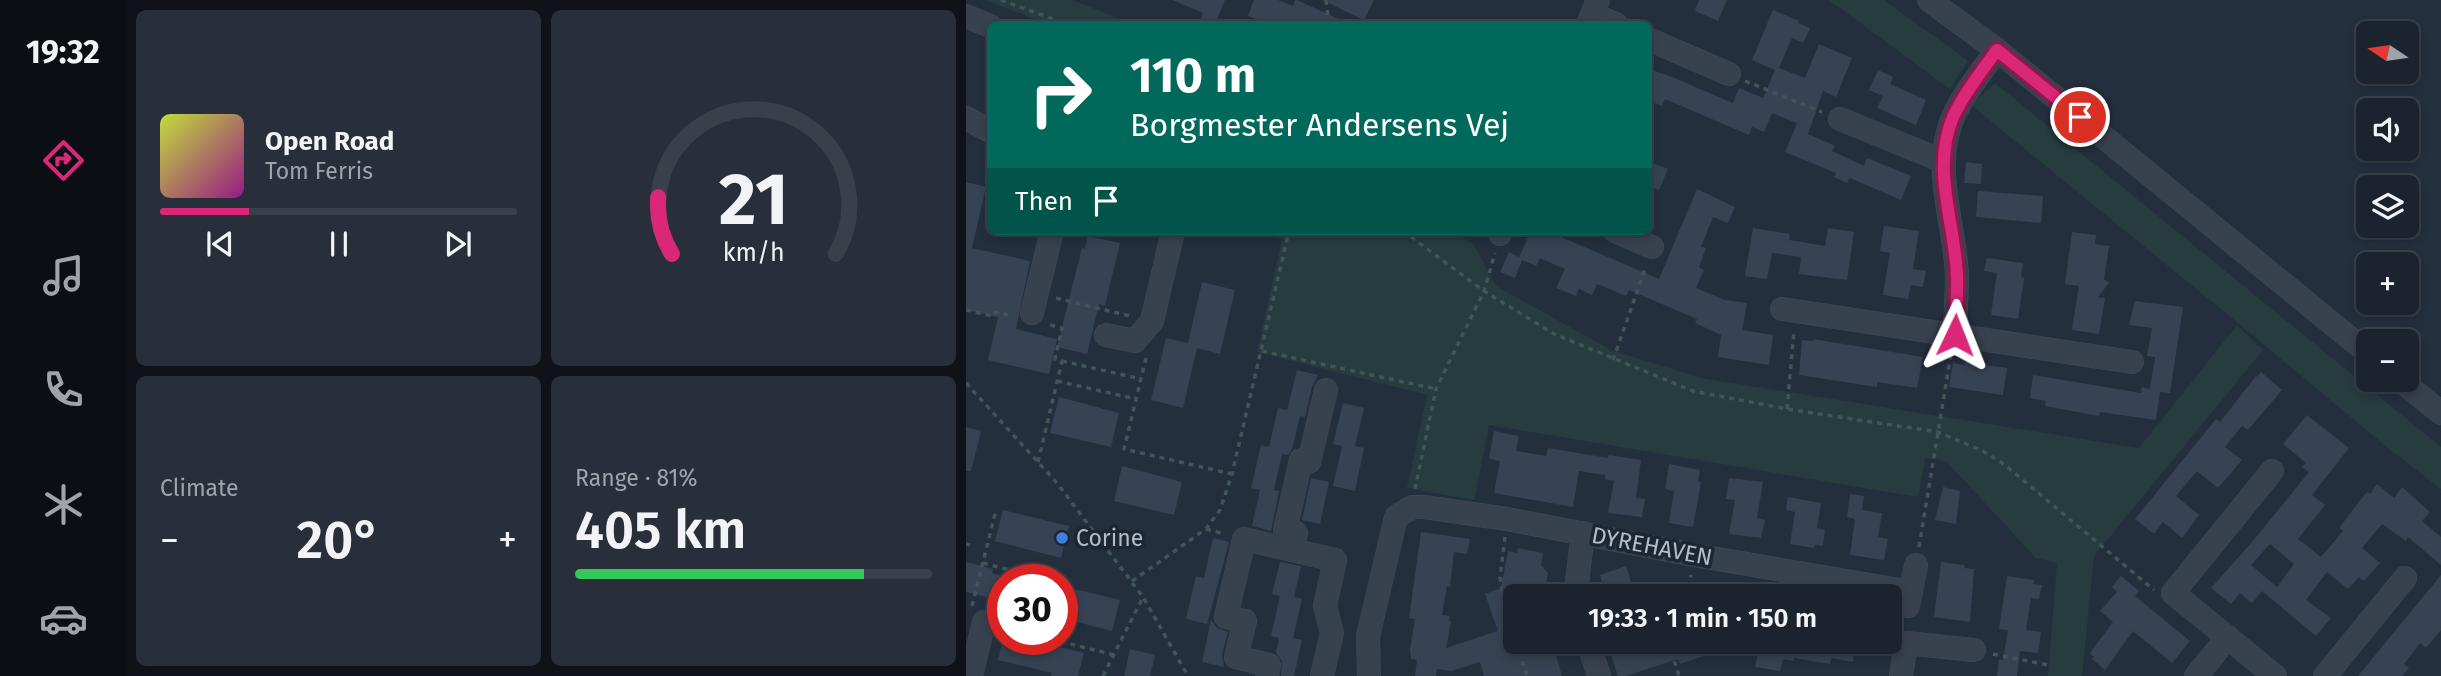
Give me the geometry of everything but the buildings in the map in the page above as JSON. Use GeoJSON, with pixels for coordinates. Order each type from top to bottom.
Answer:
{"type":"FeatureCollection","features":[{"type":"Feature","properties":{"kind":"street"},"geometry":{"type":"LineString","coordinates":[[1929,0],[1997,50],[2356,343]]}},
{"type":"Feature","properties":{"kind":"street"},"geometry":{"type":"LineString","coordinates":[[1593,13],[1610,21]]}},
{"type":"Feature","properties":{"kind":"street"},"geometry":{"type":"LineString","coordinates":[[966,16],[987,25]]}},
{"type":"Feature","properties":{"kind":"street"},"geometry":{"type":"LineString","coordinates":[[1652,41],[1729,74]]}},
{"type":"Feature","properties":{"kind":"street"},"geometry":{"type":"LineString","coordinates":[[1955,335],[1957,276],[1943,184],[1943,161],[1953,118],[1963,98],[1997,50]]}},
{"type":"Feature","properties":{"kind":"street"},"geometry":{"type":"LineString","coordinates":[[966,118],[987,129]]}},
{"type":"Feature","properties":{"kind":"street"},"geometry":{"type":"LineString","coordinates":[[1840,119],[1943,161]]}},
{"type":"Feature","properties":{"kind":"street"},"geometry":{"type":"LineString","coordinates":[[1032,309],[1051,235]]}},
{"type":"Feature","properties":{"kind":"street"},"geometry":{"type":"LineString","coordinates":[[1106,335],[1135,341],[1152,321],[1172,235]]}},
{"type":"Feature","properties":{"kind":"street"},"geometry":{"type":"LineString","coordinates":[[1624,235],[1652,247]]}},
{"type":"Feature","properties":{"kind":"street"},"geometry":{"type":"LineString","coordinates":[[1789,310],[2132,362]]}},
{"type":"Feature","properties":{"kind":"street"},"geometry":{"type":"LineString","coordinates":[[1292,550],[1296,533],[1285,530],[1301,460],[1310,462],[1326,390]]}},
{"type":"Feature","properties":{"kind":"street"},"geometry":{"type":"LineString","coordinates":[[2415,392],[2441,413]]}},
{"type":"Feature","properties":{"kind":"street"},"geometry":{"type":"LineString","coordinates":[[2272,471],[2173,593],[2275,676]]}},
{"type":"Feature","properties":{"kind":"street"},"geometry":{"type":"LineString","coordinates":[[1369,676],[1368,636],[1404,512]]}},
{"type":"Feature","properties":{"kind":"street","name":"DYREHAVEN"},"geometry":{"type":"LineString","coordinates":[[1404,512],[1507,519],[1910,599],[1916,565]]}},
{"type":"Feature","properties":{"kind":"street"},"geometry":{"type":"LineString","coordinates":[[1577,584],[1583,533]]}},
{"type":"Feature","properties":{"kind":"street"},"geometry":{"type":"LineString","coordinates":[[1267,676],[1269,665],[1236,657],[1245,621],[1226,617],[1244,539],[1335,560],[1325,606],[1332,633],[1322,676]]}},
{"type":"Feature","properties":{"kind":"street"},"geometry":{"type":"LineString","coordinates":[[2325,676],[2405,578]]}},
{"type":"Feature","properties":{"kind":"street"},"geometry":{"type":"LineString","coordinates":[[971,676],[984,622]]}},
{"type":"Feature","properties":{"kind":"street"},"geometry":{"type":"LineString","coordinates":[[1332,633],[1368,636]]}},
{"type":"Feature","properties":{"kind":"street"},"geometry":{"type":"LineString","coordinates":[[2196,676],[2228,637]]}},
{"type":"Feature","properties":{"kind":"street"},"geometry":{"type":"LineString","coordinates":[[1902,676],[1906,643],[1974,650]]}},
{"type":"Feature","properties":{"kind":"street"},"geometry":{"type":"LineString","coordinates":[[1592,654],[1599,676]]}},
{"type":"Feature","properties":{"kind":"path"},"geometry":{"type":"LineString","coordinates":[[1001,0],[1059,21]]}},
{"type":"Feature","properties":{"kind":"path"},"geometry":{"type":"LineString","coordinates":[[1318,0],[1326,1],[1329,21]]}},
{"type":"Feature","properties":{"kind":"path"},"geometry":{"type":"LineString","coordinates":[[1729,74],[1840,119]]}},
{"type":"Feature","properties":{"kind":"path"},"geometry":{"type":"LineString","coordinates":[[1132,581],[1206,528],[1220,510],[1232,474],[1287,237],[1277,235]]}},
{"type":"Feature","properties":{"kind":"path"},"geometry":{"type":"LineString","coordinates":[[1408,235],[1484,291],[1554,334],[1692,391],[1787,410],[1938,432],[1983,451],[2005,465],[2155,590],[2173,593]]}},
{"type":"Feature","properties":{"kind":"path"},"geometry":{"type":"LineString","coordinates":[[1404,512],[1436,389],[1484,291],[1500,235]]}},
{"type":"Feature","properties":{"kind":"path"},"geometry":{"type":"LineString","coordinates":[[1613,360],[1652,247]]}},
{"type":"Feature","properties":{"kind":"path"},"geometry":{"type":"LineString","coordinates":[[1032,309],[1062,328],[1055,359],[1141,379]]}},
{"type":"Feature","properties":{"kind":"path"},"geometry":{"type":"LineString","coordinates":[[966,310],[992,316],[996,312],[1032,309],[1152,321],[1124,449],[1232,474]]}},
{"type":"Feature","properties":{"kind":"path"},"geometry":{"type":"LineString","coordinates":[[1787,410],[1789,310]]}},
{"type":"Feature","properties":{"kind":"path"},"geometry":{"type":"LineString","coordinates":[[1916,565],[1955,335]]}},
{"type":"Feature","properties":{"kind":"path"},"geometry":{"type":"LineString","coordinates":[[1262,351],[1436,389]]}},
{"type":"Feature","properties":{"kind":"path"},"geometry":{"type":"LineString","coordinates":[[1038,462],[1062,361]]}},
{"type":"Feature","properties":{"kind":"path"},"geometry":{"type":"LineString","coordinates":[[1057,381],[1136,399]]}},
{"type":"Feature","properties":{"kind":"path"},"geometry":{"type":"LineString","coordinates":[[966,383],[1057,483],[1132,581],[1188,676]]}},
{"type":"Feature","properties":{"kind":"path"},"geometry":{"type":"LineString","coordinates":[[984,622],[969,618],[996,510]]}},
{"type":"Feature","properties":{"kind":"path"},"geometry":{"type":"LineString","coordinates":[[1503,598],[1500,577],[1507,519]]}},
{"type":"Feature","properties":{"kind":"path"},"geometry":{"type":"LineString","coordinates":[[983,563],[987,564]]}},
{"type":"Feature","properties":{"kind":"path"},"geometry":{"type":"LineString","coordinates":[[1103,676],[1143,597]]}},
{"type":"Feature","properties":{"kind":"path"},"geometry":{"type":"LineString","coordinates":[[1078,646],[1114,655]]}},
{"type":"Feature","properties":{"kind":"path"},"geometry":{"type":"LineString","coordinates":[[1974,650],[2048,666]]}},
{"type":"Feature","properties":{"kind":"path"},"geometry":{"type":"LineString","coordinates":[[1520,654],[1527,676]]}},
{"type":"Feature","properties":{"kind":"path"},"geometry":{"type":"LineString","coordinates":[[1672,654],[1679,676]]}},
{"type":"Feature","properties":{"kind":"green space"},"geometry":{"type":"Polygon","coordinates":[[[985,0],[1073,0],[1125,21],[1041,21],[985,0]]]}},
{"type":"Feature","properties":{"kind":"green space"},"geometry":{"type":"Polygon","coordinates":[[[1829,0],[1884,0],[1968,61],[1950,89],[1829,0]]]}},
{"type":"Feature","properties":{"kind":"green space"},"geometry":{"type":"Polygon","coordinates":[[[1995,83],[2356,378],[2356,392],[2374,392],[2441,447],[2441,489],[2393,452],[1971,105],[1995,83]]]}},
{"type":"Feature","properties":{"kind":"green space"},"geometry":{"type":"Polygon","coordinates":[[[1283,235],[1460,235],[1474,245],[1496,286],[1611,350],[1701,378],[2139,448],[2237,325],[2263,350],[2094,556],[2082,676],[2048,676],[2057,563],[2036,558],[1946,461],[1925,458],[1918,497],[1489,425],[1474,500],[1407,488],[1427,395],[1257,352],[1283,235]]]}},
{"type":"Feature","properties":{"kind":"place","name":"Corine"},"geometry":{"type":"Point","coordinates":[1062,538]}},
{"type":"Feature","properties":{"kind":"route"},"geometry":{"type":"LineString","coordinates":[[1955,335],[1957,276],[1943,184],[1943,161],[1946,139],[1963,98],[1997,50],[2080,117]]}}]}
